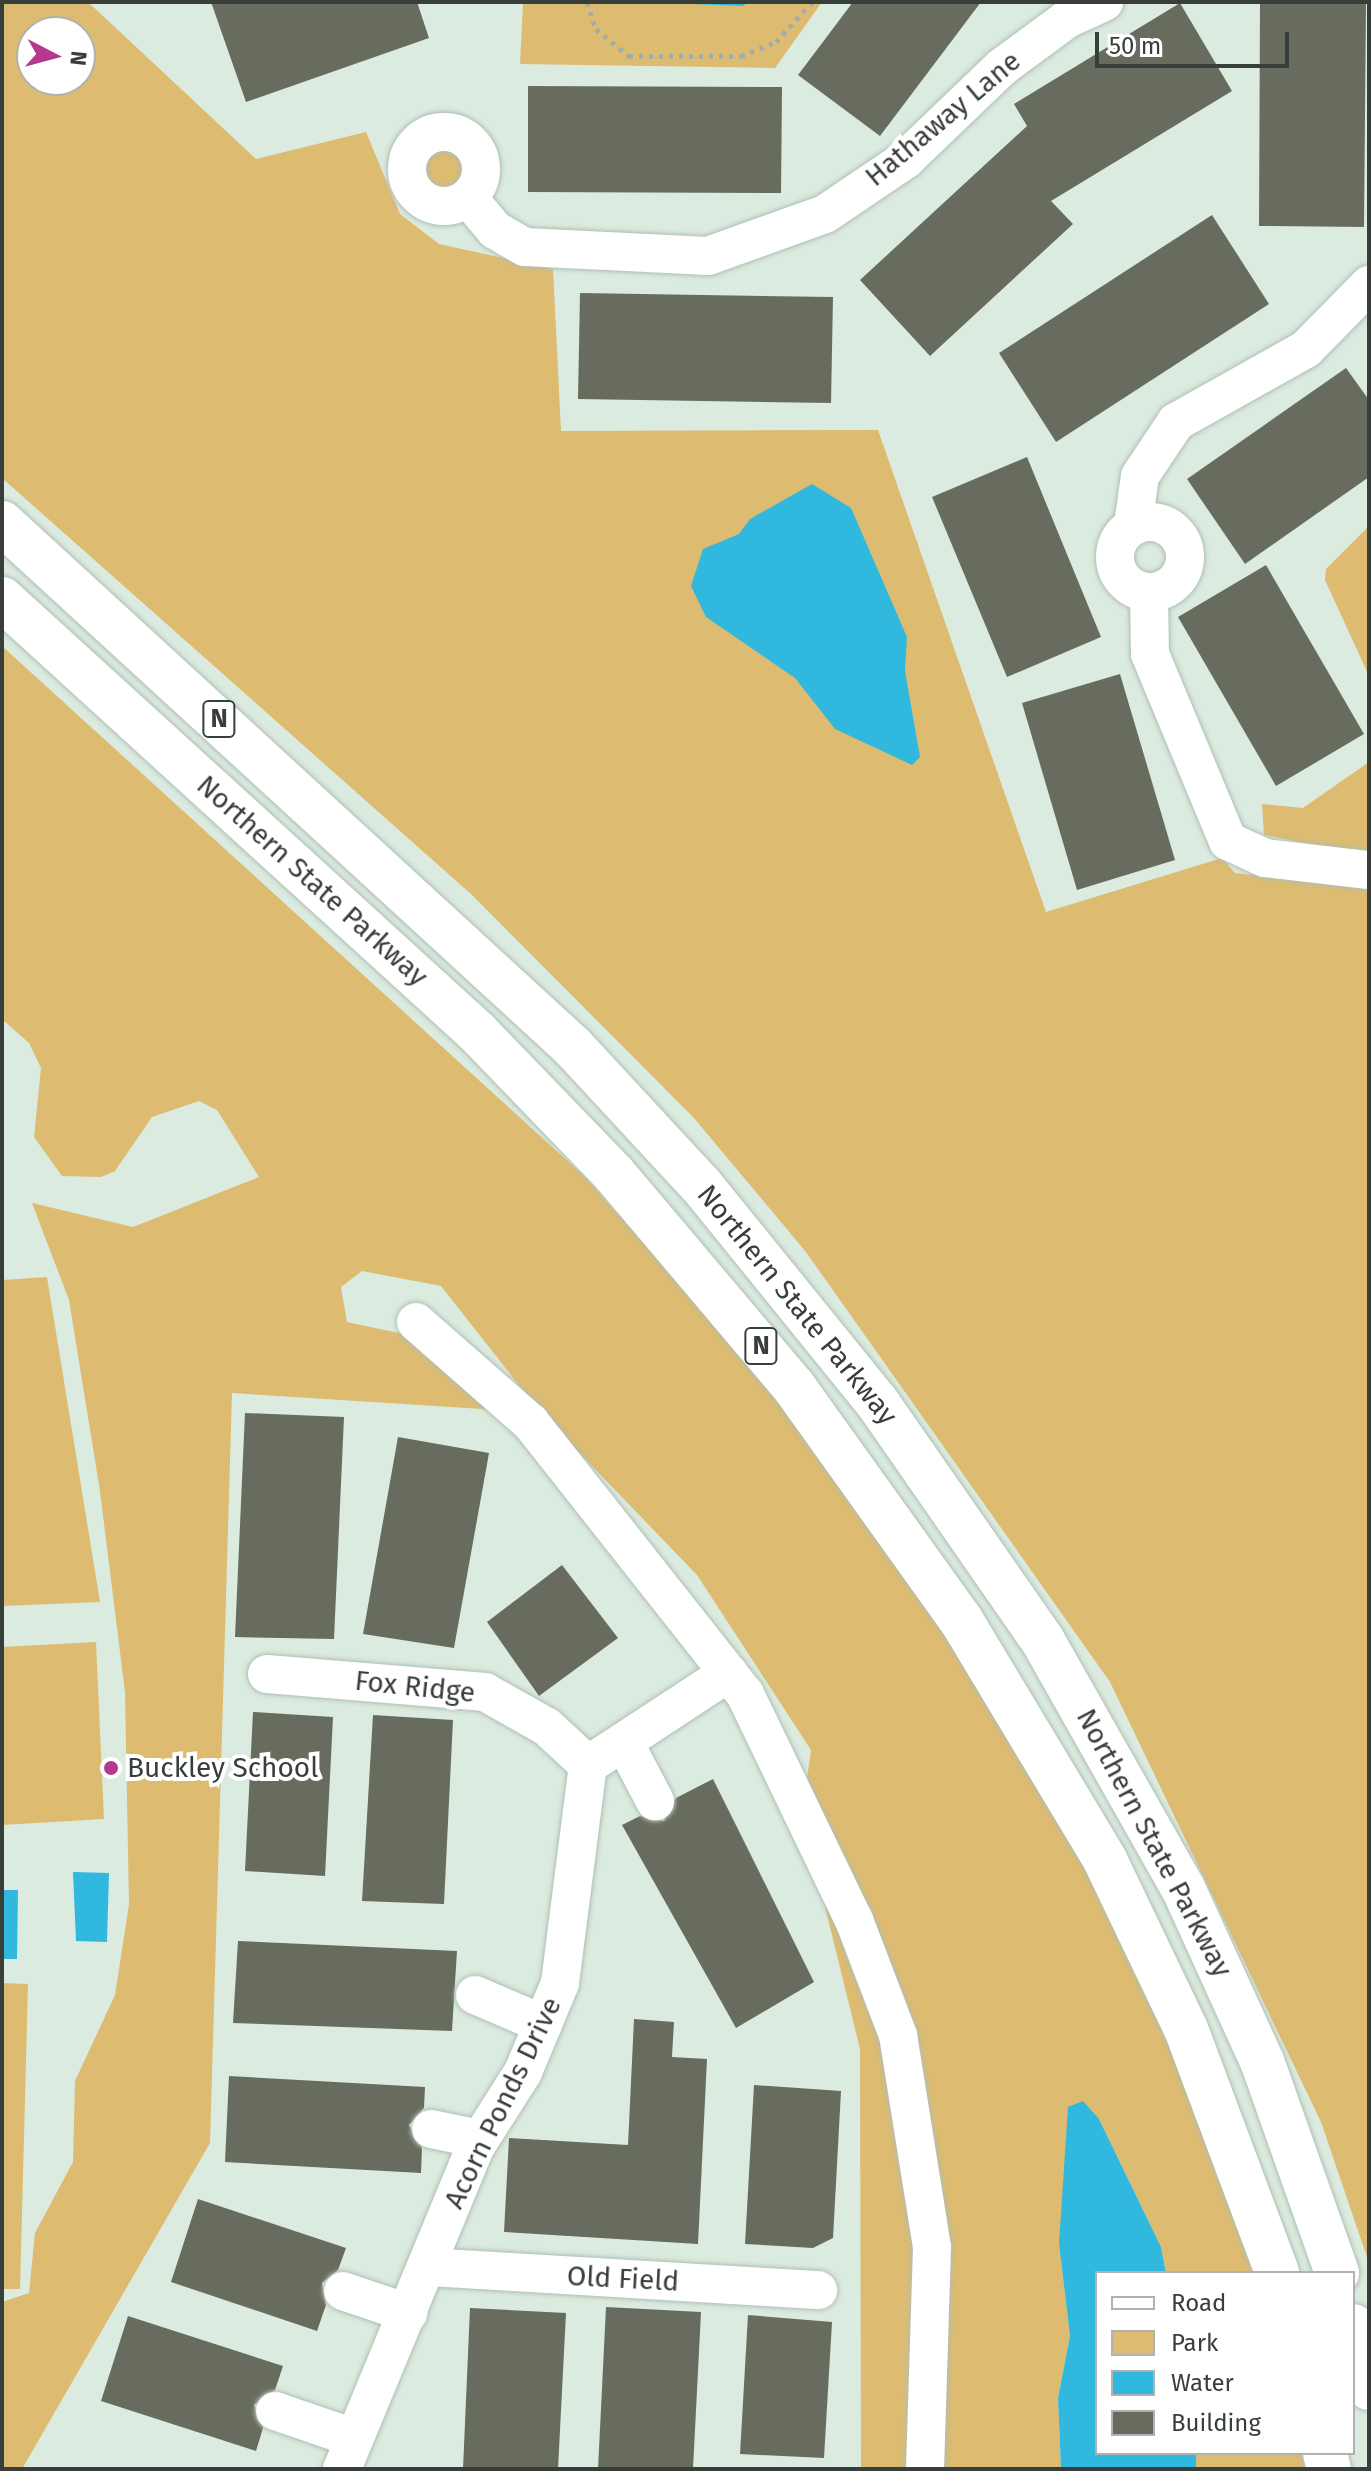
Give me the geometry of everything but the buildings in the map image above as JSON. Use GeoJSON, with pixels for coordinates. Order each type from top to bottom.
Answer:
{"type":"FeatureCollection","features":[{"type":"Feature","properties":{"kind":"highway","name":"Northern State Parkway"},"geometry":{"type":"LineString","coordinates":[[2,523],[573,1047],[701,1185],[870,1392],[1043,1641],[1183,1888],[1262,2061],[1336,2271]]}},
{"type":"Feature","properties":{"kind":"highway","name":"Northern State Parkway"},"geometry":{"type":"LineString","coordinates":[[2,599],[488,1043],[624,1185],[794,1387],[961,1620],[1105,1860],[1192,2042],[1276,2271]]}},
{"type":"Feature","properties":{"kind":"highway"},"geometry":{"type":"LineString","coordinates":[[1355,2334],[1369,2388]]}},
{"type":"Feature","properties":{"kind":"street","name":"Hathaway Lane"},"geometry":{"type":"LineString","coordinates":[[468,198],[495,230],[525,247],[708,256],[825,214],[905,160],[1002,67],[1067,19],[1104,2]]}},
{"type":"Feature","properties":{"kind":"street"},"geometry":{"type":"LineString","coordinates":[[1133,525],[1166,525],[1184,552],[1172,584],[1149,592],[1127,583],[1115,564],[1118,542],[1133,525],[1140,476],[1176,422],[1306,349],[1369,285]]}},
{"type":"Feature","properties":{"kind":"street"},"geometry":{"type":"LineString","coordinates":[[1149,592],[1150,654],[1212,813],[1241,853],[1369,870]]}},
{"type":"Feature","properties":{"kind":"street"},"geometry":{"type":"LineString","coordinates":[[416,1322],[530,1422],[745,1694],[854,1920],[898,2035],[932,2247],[925,2469]]}},
{"type":"Feature","properties":{"kind":"street"},"geometry":{"type":"LineString","coordinates":[[588,1765],[728,1673]]}},
{"type":"Feature","properties":{"kind":"street","name":"Fox Ridge"},"geometry":{"type":"LineString","coordinates":[[267,1674],[485,1692],[547,1727],[588,1765]]}},
{"type":"Feature","properties":{"kind":"street"},"geometry":{"type":"LineString","coordinates":[[624,1742],[655,1801]]}},
{"type":"Feature","properties":{"kind":"street","name":"Acorn Ponds Drive"},"geometry":{"type":"LineString","coordinates":[[348,2454],[480,2139],[543,2024],[560,1983],[588,1765]]}},
{"type":"Feature","properties":{"kind":"street"},"geometry":{"type":"LineString","coordinates":[[475,1995],[543,2024]]}},
{"type":"Feature","properties":{"kind":"street"},"geometry":{"type":"LineString","coordinates":[[431,2129],[480,2139]]}},
{"type":"Feature","properties":{"kind":"street","name":"Old Field"},"geometry":{"type":"LineString","coordinates":[[428,2267],[818,2290]]}},
{"type":"Feature","properties":{"kind":"street"},"geometry":{"type":"LineString","coordinates":[[343,2291],[408,2313]]}},
{"type":"Feature","properties":{"kind":"street"},"geometry":{"type":"LineString","coordinates":[[275,2411],[348,2454]]}},
{"type":"Feature","properties":{"kind":"path"},"geometry":{"type":"LineString","coordinates":[[587,2],[613,49],[699,56],[741,56],[776,42],[812,2]]}},
{"type":"Feature","properties":{"kind":"green space"},"geometry":{"type":"Polygon","coordinates":[[[2,2],[88,2],[256,159],[366,132],[400,214],[439,244],[553,269],[561,431],[878,430],[1046,912],[1222,858],[1235,873],[1369,887],[1369,2263],[1321,2122],[1110,1682],[806,1252],[694,1118],[471,894],[2,478],[2,2]]]}},
{"type":"Feature","properties":{"kind":"green space"},"geometry":{"type":"Polygon","coordinates":[[[523,2],[822,2],[775,68],[520,64],[523,2]]]}},
{"type":"Feature","properties":{"kind":"green space"},"geometry":{"type":"Polygon","coordinates":[[[451,133],[470,143],[478,155],[478,183],[470,195],[458,203],[437,205],[418,195],[410,183],[408,162],[418,143],[430,135],[451,133]]]}},
{"type":"Feature","properties":{"kind":"green space"},"geometry":{"type":"Polygon","coordinates":[[[1369,526],[1369,676],[1325,580],[1326,569],[1369,526]]]}},
{"type":"Feature","properties":{"kind":"green space"},"geometry":{"type":"Polygon","coordinates":[[[2,646],[584,1176],[728,1336],[899,1558],[1123,1932],[1216,2143],[1259,2271],[1166,2271],[1161,2247],[1099,2119],[1059,2244],[1070,2336],[1058,2398],[1061,2469],[861,2469],[860,2049],[802,1813],[811,1750],[697,1575],[540,1412],[441,1286],[362,1271],[341,1287],[347,1322],[408,1335],[512,1411],[232,1393],[210,2143],[22,2469],[2,2469],[2,2302],[29,2293],[35,2233],[73,2162],[75,2081],[115,1995],[129,1904],[125,1692],[100,1491],[69,1300],[32,1203],[133,1227],[259,1177],[217,1110],[199,1101],[152,1117],[115,1171],[101,1177],[62,1176],[34,1137],[41,1068],[29,1043],[2,1019],[2,646]]]}},
{"type":"Feature","properties":{"kind":"green space"},"geometry":{"type":"Polygon","coordinates":[[[1369,762],[1369,855],[1264,835],[1262,804],[1303,808],[1369,762]]]}},
{"type":"Feature","properties":{"kind":"green space"},"geometry":{"type":"Polygon","coordinates":[[[47,1277],[100,1602],[2,1606],[2,1280],[47,1277]]]}},
{"type":"Feature","properties":{"kind":"green space"},"geometry":{"type":"Polygon","coordinates":[[[96,1642],[104,1819],[2,1825],[2,1647],[96,1642]]]}},
{"type":"Feature","properties":{"kind":"green space"},"geometry":{"type":"Polygon","coordinates":[[[2,1983],[28,1984],[20,2289],[2,2289],[2,1983]]]}},
{"type":"Feature","properties":{"kind":"green space"},"geometry":{"type":"Polygon","coordinates":[[[1196,2455],[1302,2455],[1305,2469],[1196,2469],[1196,2455]]]}},
{"type":"Feature","properties":{"kind":"water"},"geometry":{"type":"Polygon","coordinates":[[[638,2],[748,2],[743,6],[638,2]]]}},
{"type":"Feature","properties":{"kind":"water"},"geometry":{"type":"Polygon","coordinates":[[[812,484],[851,508],[907,637],[905,671],[920,757],[912,765],[835,729],[795,678],[706,617],[691,586],[703,549],[739,534],[750,519],[812,484]]]}},
{"type":"Feature","properties":{"kind":"water"},"geometry":{"type":"Polygon","coordinates":[[[73,1872],[109,1873],[107,1942],[76,1941],[73,1872]]]}},
{"type":"Feature","properties":{"kind":"water"},"geometry":{"type":"Polygon","coordinates":[[[2,1890],[18,1890],[17,1959],[2,1959],[2,1890]]]}},
{"type":"Feature","properties":{"kind":"water"},"geometry":{"type":"Polygon","coordinates":[[[1083,2101],[1099,2119],[1161,2247],[1166,2271],[1095,2271],[1095,2455],[1196,2455],[1196,2469],[1061,2469],[1058,2398],[1070,2336],[1059,2244],[1068,2107],[1083,2101]]]}},
{"type":"Feature","properties":{"kind":"place","name":"Buckley School"},"geometry":{"type":"Point","coordinates":[111,1768]}}]}
